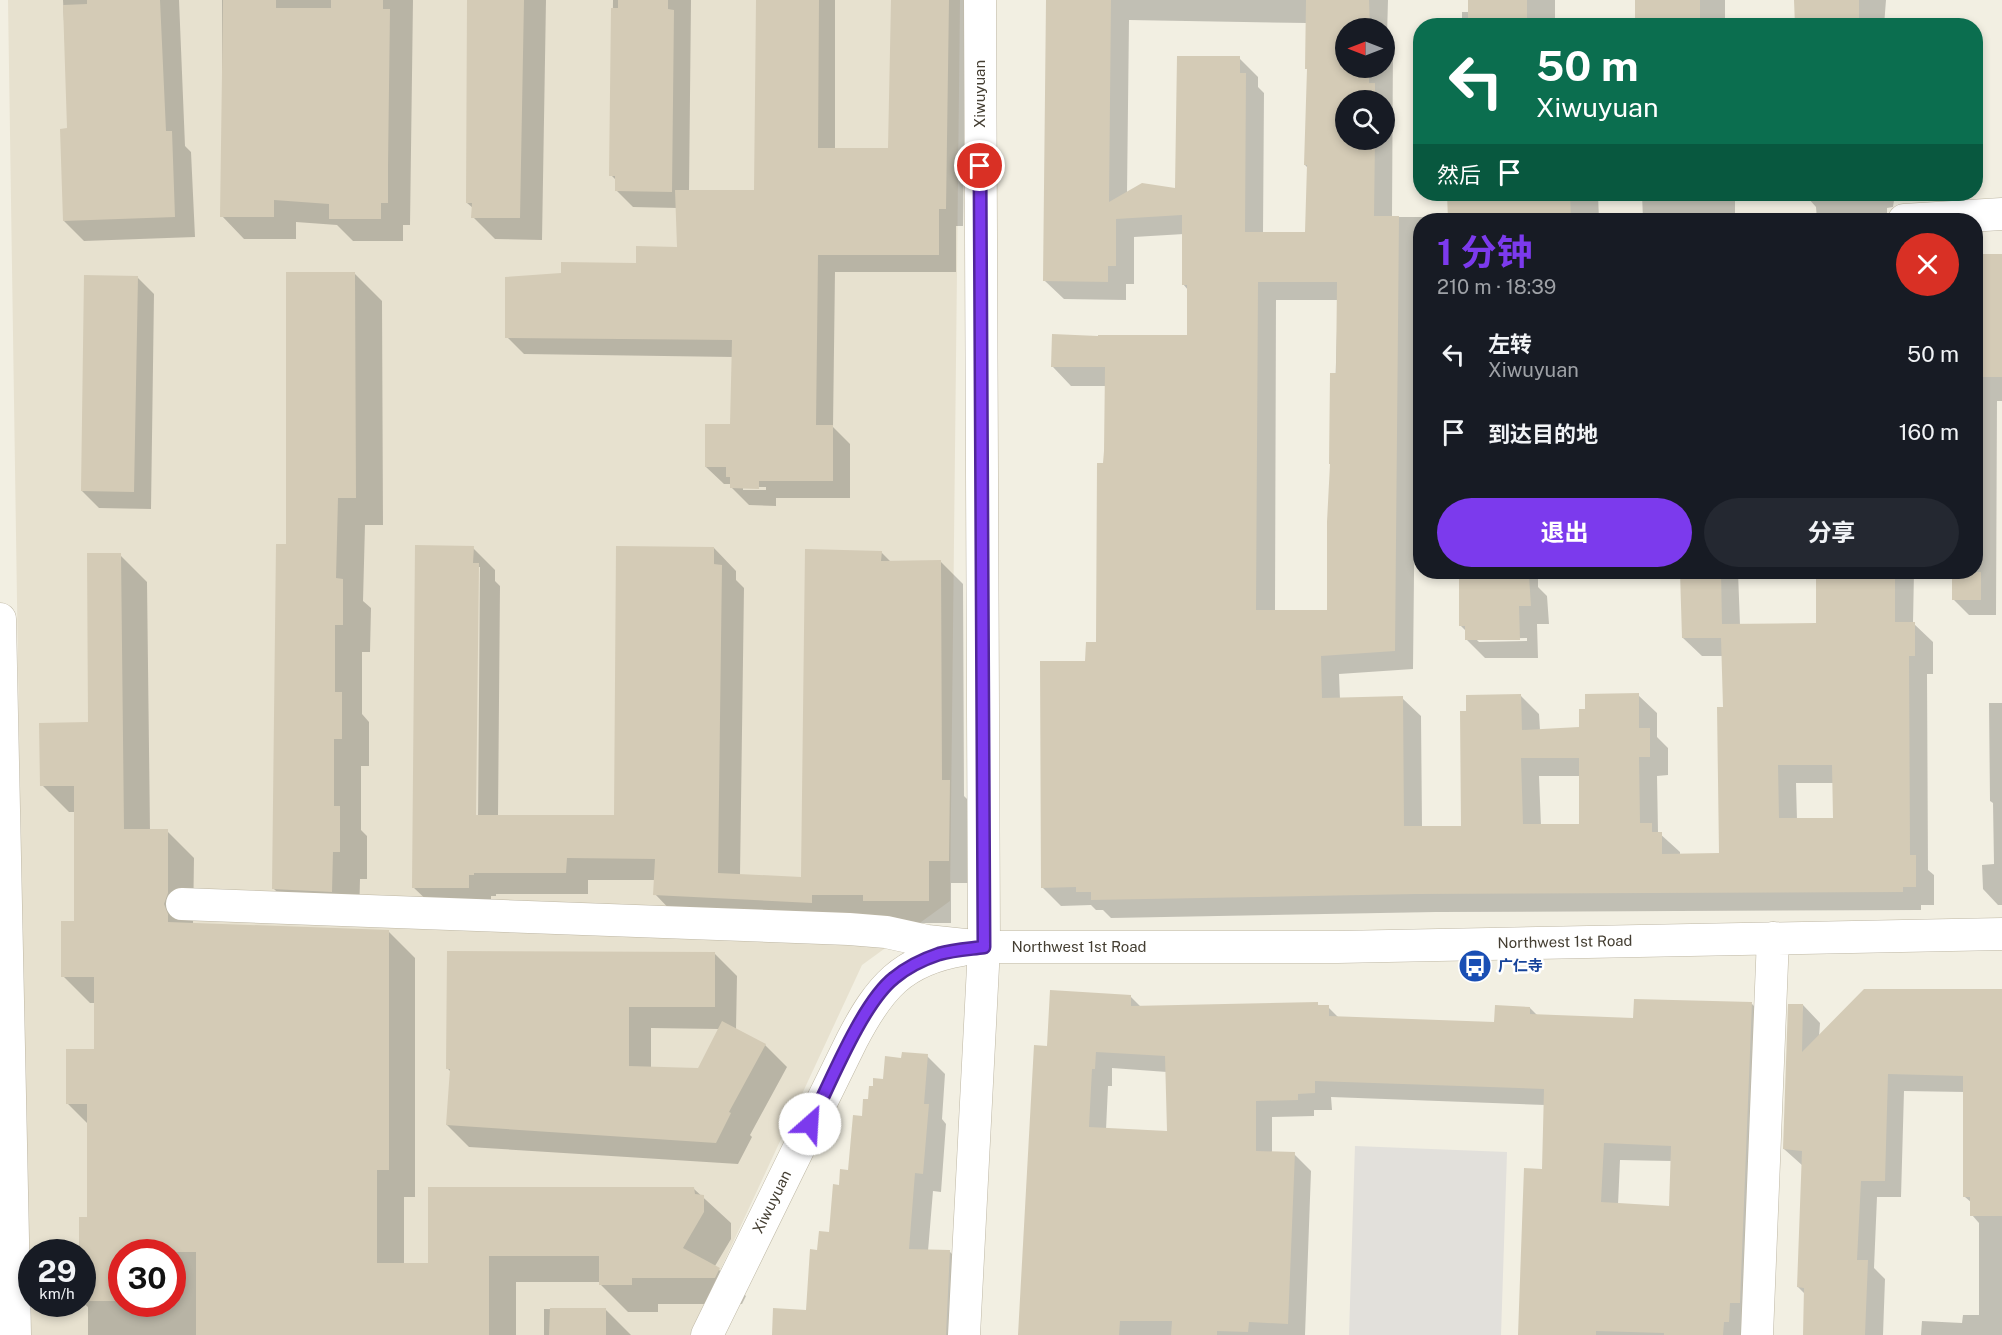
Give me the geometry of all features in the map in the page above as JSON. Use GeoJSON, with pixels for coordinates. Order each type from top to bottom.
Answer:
{"type":"FeatureCollection","features":[{"type":"Feature","properties":{"kind":"street","name":"Xiwuyuan"},"geometry":{"type":"LineString","coordinates":[[707,1335],[852,1040],[876,998],[893,978],[917,964],[939,954],[984,947],[980,0]]}},
{"type":"Feature","properties":{"kind":"street"},"geometry":{"type":"LineString","coordinates":[[1983,215],[2002,214]]}},
{"type":"Feature","properties":{"kind":"street"},"geometry":{"type":"LineString","coordinates":[[0,619],[15,1335]]}},
{"type":"Feature","properties":{"kind":"street"},"geometry":{"type":"LineString","coordinates":[[182,904],[849,929],[886,932],[927,941],[984,947],[964,1335]]}},
{"type":"Feature","properties":{"kind":"street","name":"Northwest 1st Road"},"geometry":{"type":"LineString","coordinates":[[984,947],[1338,947],[2002,934]]}},
{"type":"Feature","properties":{"kind":"street"},"geometry":{"type":"LineString","coordinates":[[1757,1335],[1773,938]]}},
{"type":"Feature","properties":{"kind":"shaded area"},"geometry":{"type":"Polygon","coordinates":[[[8,0],[960,0],[950,901],[862,965],[690,1335],[28,1335],[28,1317],[96,1317],[96,1239],[27,1239],[8,0]]]}},
{"type":"Feature","properties":{"kind":"shaded area"},"geometry":{"type":"Polygon","coordinates":[[[1355,1146],[1507,1152],[1501,1335],[1349,1335],[1355,1146]]]}},
{"type":"Feature","properties":{"kind":"building"},"geometry":{"type":"Polygon","coordinates":[[[87,0],[160,0],[166,131],[172,131],[175,217],[63,221],[60,129],[67,128],[63,5],[87,4],[87,0]]]}},
{"type":"Feature","properties":{"kind":"building"},"geometry":{"type":"Polygon","coordinates":[[[223,0],[276,0],[276,8],[331,8],[331,0],[383,0],[383,9],[390,9],[388,203],[381,203],[381,219],[329,219],[329,204],[274,200],[274,217],[220,217],[223,0]]]}},
{"type":"Feature","properties":{"kind":"building"},"geometry":{"type":"Polygon","coordinates":[[[467,0],[524,0],[520,218],[471,218],[472,203],[466,203],[467,0]]]}},
{"type":"Feature","properties":{"kind":"building"},"geometry":{"type":"Polygon","coordinates":[[[618,0],[668,0],[668,9],[674,10],[672,192],[615,191],[615,176],[609,176],[611,8],[618,8],[618,0]]]}},
{"type":"Feature","properties":{"kind":"building"},"geometry":{"type":"Polygon","coordinates":[[[756,0],[819,0],[818,148],[888,148],[891,0],[949,0],[946,209],[939,209],[939,255],[818,255],[816,425],[833,425],[833,481],[759,481],[759,489],[730,488],[730,477],[726,477],[726,467],[705,467],[705,424],[730,424],[732,340],[505,338],[505,277],[561,273],[561,262],[636,263],[636,246],[677,247],[675,190],[754,190],[756,0]]]}},
{"type":"Feature","properties":{"kind":"building"},"geometry":{"type":"Polygon","coordinates":[[[1046,0],[1111,0],[1109,202],[1142,183],[1175,188],[1177,56],[1240,56],[1240,73],[1246,73],[1245,232],[1305,232],[1306,0],[1369,0],[1370,18],[1335,18],[1335,78],[1369,78],[1369,83],[1375,83],[1375,90],[1335,90],[1335,150],[1375,150],[1374,216],[1399,216],[1395,651],[1321,656],[1322,698],[1403,696],[1404,826],[1461,826],[1460,711],[1466,711],[1466,695],[1521,694],[1522,730],[1579,727],[1579,709],[1585,709],[1585,694],[1639,693],[1639,728],[1650,728],[1650,757],[1639,757],[1640,823],[1652,823],[1652,832],[1662,832],[1662,854],[1719,853],[1717,707],[1723,707],[1721,638],[1682,638],[1680,579],[1721,579],[1722,624],[1816,623],[1816,579],[1895,579],[1895,622],[1915,622],[1915,656],[1909,656],[1910,855],[1916,855],[1916,887],[1903,887],[1903,892],[1416,894],[1091,900],[1091,892],[1076,892],[1076,887],[1041,888],[1040,661],[1085,661],[1086,642],[1096,642],[1097,463],[1103,463],[1104,451],[1105,367],[1051,367],[1052,334],[1187,335],[1187,285],[1182,285],[1182,215],[1116,219],[1116,266],[1108,266],[1108,282],[1043,281],[1046,0]],[[1258,282],[1256,610],[1327,610],[1330,373],[1336,373],[1337,282],[1258,282]],[[1521,758],[1523,824],[1579,824],[1579,758],[1521,758]],[[1778,765],[1779,818],[1833,818],[1832,765],[1778,765]]]}},
{"type":"Feature","properties":{"kind":"building"},"geometry":{"type":"Polygon","coordinates":[[[1468,0],[1527,0],[1527,18],[1468,18],[1468,0]]]}},
{"type":"Feature","properties":{"kind":"building"},"geometry":{"type":"Polygon","coordinates":[[[1635,0],[1700,0],[1700,18],[1635,18],[1635,0]]]}},
{"type":"Feature","properties":{"kind":"building"},"geometry":{"type":"Polygon","coordinates":[[[1794,0],[1859,0],[1859,18],[1795,18],[1794,0]]]}},
{"type":"Feature","properties":{"kind":"building"},"geometry":{"type":"Polygon","coordinates":[[[1447,201],[1570,201],[1571,213],[1448,213],[1447,201]]]}},
{"type":"Feature","properties":{"kind":"building"},"geometry":{"type":"Polygon","coordinates":[[[1983,254],[2002,254],[2002,377],[1983,377],[1983,254]]]}},
{"type":"Feature","properties":{"kind":"building"},"geometry":{"type":"Polygon","coordinates":[[[286,272],[355,272],[356,498],[338,498],[336,578],[343,579],[343,625],[335,625],[335,692],[342,692],[342,739],[334,739],[334,806],[340,806],[340,852],[333,852],[332,892],[272,889],[276,544],[286,544],[286,272]]]}},
{"type":"Feature","properties":{"kind":"building"},"geometry":{"type":"Polygon","coordinates":[[[84,275],[138,276],[134,492],[81,491],[84,275]]]}},
{"type":"Feature","properties":{"kind":"building"},"geometry":{"type":"Polygon","coordinates":[[[415,545],[474,546],[473,563],[479,563],[476,815],[614,815],[616,546],[714,547],[714,564],[722,565],[718,873],[801,877],[805,549],[882,551],[881,561],[941,560],[942,780],[950,780],[949,861],[929,861],[929,901],[863,901],[863,895],[812,895],[812,903],[653,895],[655,859],[567,858],[566,873],[474,873],[474,875],[469,875],[469,888],[412,888],[415,545]]]}},
{"type":"Feature","properties":{"kind":"building"},"geometry":{"type":"Polygon","coordinates":[[[87,553],[121,553],[124,829],[168,829],[168,893],[164,904],[168,922],[389,930],[389,1170],[377,1170],[377,1263],[428,1263],[428,1187],[694,1187],[695,1194],[704,1195],[704,1212],[683,1248],[720,1268],[715,1278],[632,1278],[632,1285],[599,1285],[599,1256],[489,1256],[489,1335],[196,1335],[196,1252],[186,1252],[186,1239],[108,1239],[108,1301],[96,1301],[96,1239],[79,1239],[79,1217],[87,1217],[87,1104],[66,1104],[66,1049],[94,1049],[94,977],[61,977],[61,921],[74,921],[74,786],[40,786],[39,723],[88,722],[87,553]]]}},
{"type":"Feature","properties":{"kind":"building"},"geometry":{"type":"Polygon","coordinates":[[[1459,579],[1529,579],[1531,606],[1519,606],[1520,640],[1465,640],[1465,626],[1459,626],[1459,579]]]}},
{"type":"Feature","properties":{"kind":"building"},"geometry":{"type":"Polygon","coordinates":[[[1952,579],[1981,579],[1981,600],[1952,600],[1952,579]]]}},
{"type":"Feature","properties":{"kind":"building"},"geometry":{"type":"Polygon","coordinates":[[[447,951],[715,952],[715,1007],[629,1007],[629,1066],[698,1068],[722,1021],[766,1044],[729,1112],[731,1113],[716,1143],[446,1125],[450,1069],[446,1069],[447,951]]]}},
{"type":"Feature","properties":{"kind":"building"},"geometry":{"type":"Polygon","coordinates":[[[1864,989],[2002,989],[2002,1216],[1970,1216],[1970,1197],[1963,1197],[1963,1076],[1888,1074],[1885,1181],[1861,1181],[1857,1260],[1868,1260],[1865,1335],[1803,1335],[1804,1288],[1797,1287],[1802,1151],[1783,1149],[1788,1004],[1803,1004],[1802,1052],[1864,989]]]}},
{"type":"Feature","properties":{"kind":"building"},"geometry":{"type":"Polygon","coordinates":[[[1050,990],[1131,995],[1131,1006],[1318,1002],[1318,1005],[1329,1005],[1329,1016],[1494,1022],[1495,1005],[1530,1007],[1530,1014],[1633,1018],[1634,999],[1752,1002],[1740,1303],[1730,1303],[1729,1322],[1724,1322],[1723,1335],[1664,1335],[1664,1333],[1596,1331],[1596,1335],[1518,1335],[1524,1168],[1542,1169],[1544,1089],[1315,1081],[1315,1093],[1298,1094],[1298,1100],[1256,1101],[1256,1151],[1295,1152],[1288,1324],[1249,1322],[1248,1332],[1217,1331],[1217,1335],[1171,1335],[1172,1321],[1120,1321],[1119,1335],[1018,1335],[1034,1045],[1047,1046],[1050,990]],[[1096,1052],[1095,1069],[1092,1069],[1089,1127],[1167,1131],[1165,1056],[1096,1052]],[[1604,1143],[1601,1202],[1669,1206],[1671,1146],[1604,1143]]]}},
{"type":"Feature","properties":{"kind":"building"},"geometry":{"type":"Polygon","coordinates":[[[902,1052],[928,1054],[924,1104],[929,1104],[923,1174],[915,1173],[909,1249],[950,1250],[946,1335],[772,1335],[773,1308],[806,1310],[810,1249],[817,1250],[819,1231],[829,1232],[833,1184],[839,1185],[840,1169],[848,1170],[853,1115],[862,1116],[863,1099],[868,1099],[869,1086],[873,1086],[873,1078],[883,1079],[885,1056],[901,1058],[902,1052]]]}},
{"type":"Feature","properties":{"kind":"building"},"geometry":{"type":"Polygon","coordinates":[[[550,1308],[606,1308],[606,1335],[549,1335],[550,1308]]]}},
{"type":"Feature","properties":{"kind":"place","name":"广仁寺"},"geometry":{"type":"Point","coordinates":[1475,966]}},
{"type":"Feature","properties":{"kind":"route"},"geometry":{"type":"LineString","coordinates":[[810,1124],[863,1019],[876,998],[893,978],[939,954],[984,947],[980,166]]}}]}
